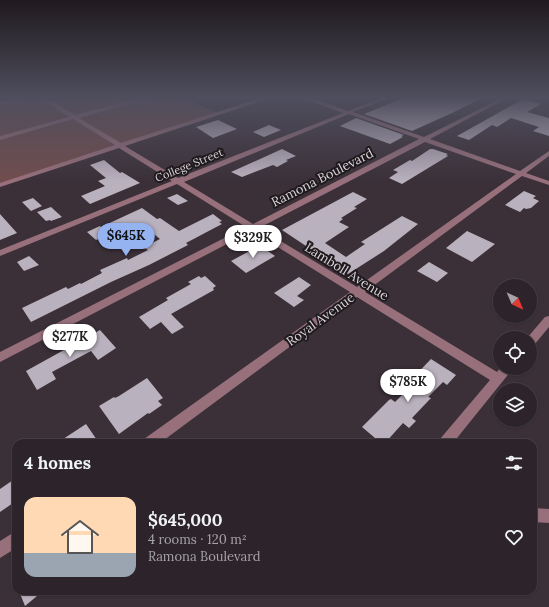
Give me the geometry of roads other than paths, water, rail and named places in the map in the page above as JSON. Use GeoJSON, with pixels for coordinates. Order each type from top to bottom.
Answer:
{"type":"FeatureCollection","features":[{"type":"Feature","properties":{"kind":"street"},"geometry":{"type":"LineString","coordinates":[[0,138],[45,125]]}},
{"type":"Feature","properties":{"kind":"street","name":"Lamboll Avenue"},"geometry":{"type":"LineString","coordinates":[[87,125],[498,379]]}},
{"type":"Feature","properties":{"kind":"street"},"geometry":{"type":"LineString","coordinates":[[0,185],[179,125]]}},
{"type":"Feature","properties":{"kind":"street","name":"College Street"},"geometry":{"type":"LineString","coordinates":[[0,253],[315,125]]}},
{"type":"Feature","properties":{"kind":"street"},"geometry":{"type":"LineString","coordinates":[[386,125],[549,184]]}},
{"type":"Feature","properties":{"kind":"street","name":"Ramona Boulevard"},"geometry":{"type":"LineString","coordinates":[[0,357],[450,125]]}},
{"type":"Feature","properties":{"kind":"street","name":"Royal Avenue"},"geometry":{"type":"LineString","coordinates":[[155,439],[549,153]]}},
{"type":"Feature","properties":{"kind":"street"},"geometry":{"type":"LineString","coordinates":[[537,334],[549,320]]}},
{"type":"Feature","properties":{"kind":"street"},"geometry":{"type":"LineString","coordinates":[[448,439],[501,375]]}},
{"type":"Feature","properties":{"kind":"street"},"geometry":{"type":"LineString","coordinates":[[537,516],[549,516]]}},
{"type":"Feature","properties":{"kind":"street"},"geometry":{"type":"LineString","coordinates":[[0,550],[12,542]]}}]}
